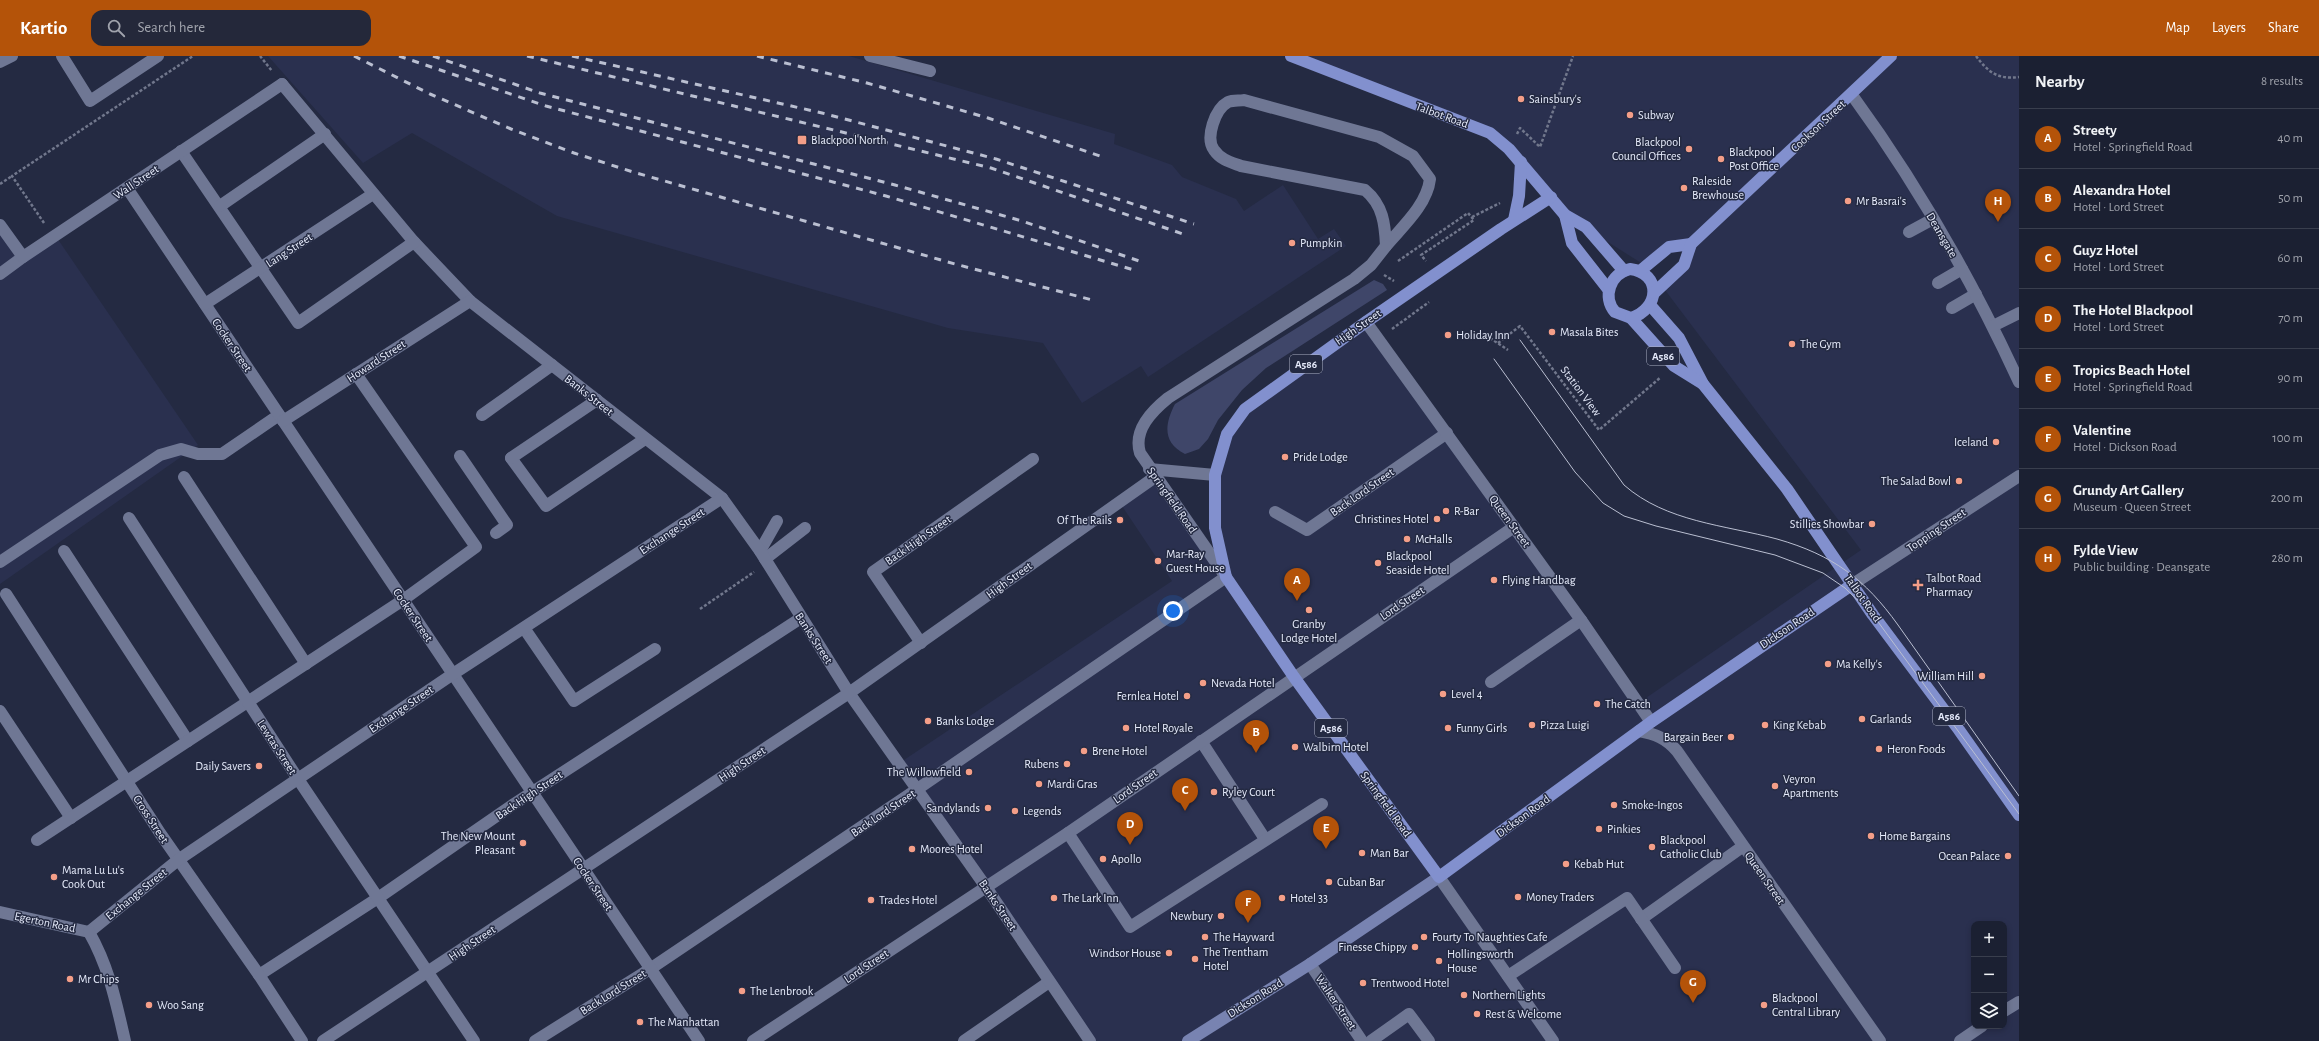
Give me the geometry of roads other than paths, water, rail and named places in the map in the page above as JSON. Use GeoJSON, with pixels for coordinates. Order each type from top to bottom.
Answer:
{"type":"FeatureCollection","features":[{"type":"Feature","properties":{"kind":"main road","name":"Talbot Road"},"geometry":{"type":"LineString","coordinates":[[1291,56],[1490,133],[1509,149],[1521,162],[1565,215],[1586,227],[1624,271]]}},
{"type":"Feature","properties":{"kind":"main road","name":"Cookson Street"},"geometry":{"type":"LineString","coordinates":[[1652,299],[1684,265],[1691,244],[1852,95],[1891,56]]}},
{"type":"Feature","properties":{"kind":"main road"},"geometry":{"type":"LineString","coordinates":[[1514,220],[1519,196],[1521,162]]}},
{"type":"Feature","properties":{"kind":"main road","name":"High Street"},"geometry":{"type":"LineString","coordinates":[[1226,577],[1215,528],[1215,475],[1227,434],[1239,416],[1265,394],[1366,322],[1514,220],[1551,197]]}},
{"type":"Feature","properties":{"kind":"main road","name":"Talbot Road"},"geometry":{"type":"LineString","coordinates":[[1565,215],[1572,243],[1608,288]]}},
{"type":"Feature","properties":{"kind":"main road"},"geometry":{"type":"LineString","coordinates":[[1608,288],[1624,271],[1630,269],[1640,272],[1669,247],[1691,244]]}},
{"type":"Feature","properties":{"kind":"main road","name":"A586"},"geometry":{"type":"LineString","coordinates":[[1640,272],[1650,281],[1652,299]]}},
{"type":"Feature","properties":{"kind":"main road","name":"A586"},"geometry":{"type":"LineString","coordinates":[[1608,288],[1608,299],[1612,309],[1618,315],[1632,318]]}},
{"type":"Feature","properties":{"kind":"main road","name":"Talbot Road"},"geometry":{"type":"LineString","coordinates":[[1652,299],[1679,338],[1703,384],[1787,489],[1853,584],[2019,815]]}},
{"type":"Feature","properties":{"kind":"main road"},"geometry":{"type":"LineString","coordinates":[[1632,318],[1640,314],[1652,299]]}},
{"type":"Feature","properties":{"kind":"main road","name":"Talbot Road"},"geometry":{"type":"LineString","coordinates":[[1632,318],[1674,366],[1703,384]]}},
{"type":"Feature","properties":{"kind":"main road","name":"Springfield Road"},"geometry":{"type":"LineString","coordinates":[[1226,577],[1294,677],[1439,877]]}},
{"type":"Feature","properties":{"kind":"main road","name":"Dickson Road"},"geometry":{"type":"LineString","coordinates":[[1439,877],[1639,731],[1853,584]]}},
{"type":"Feature","properties":{"kind":"street"},"geometry":{"type":"LineString","coordinates":[[0,62],[12,56]]}},
{"type":"Feature","properties":{"kind":"street"},"geometry":{"type":"LineString","coordinates":[[62,56],[90,101],[158,56]]}},
{"type":"Feature","properties":{"kind":"street"},"geometry":{"type":"LineString","coordinates":[[870,56],[930,71]]}},
{"type":"Feature","properties":{"kind":"street","name":"Banks Street"},"geometry":{"type":"LineString","coordinates":[[282,84],[414,242],[470,300],[722,498],[764,558],[849,693],[916,790],[986,886],[1090,1041]]}},
{"type":"Feature","properties":{"kind":"street","name":"Wall Street"},"geometry":{"type":"LineString","coordinates":[[0,274],[53,236],[282,84]]}},
{"type":"Feature","properties":{"kind":"street","name":"Deansgate"},"geometry":{"type":"LineString","coordinates":[[1852,95],[1877,128],[1933,219],[1993,326],[2019,382]]}},
{"type":"Feature","properties":{"kind":"street"},"geometry":{"type":"LineString","coordinates":[[1244,100],[1256,102],[1307,118],[1379,137],[1413,156],[1430,179],[1428,189],[1410,219],[1386,246],[1385,223],[1378,204],[1365,190],[1241,166],[1225,160],[1213,149],[1211,137],[1216,117],[1222,108],[1228,102],[1244,100]]}},
{"type":"Feature","properties":{"kind":"street"},"geometry":{"type":"LineString","coordinates":[[220,206],[325,134]]}},
{"type":"Feature","properties":{"kind":"street"},"geometry":{"type":"LineString","coordinates":[[181,151],[220,206],[298,323],[414,242]]}},
{"type":"Feature","properties":{"kind":"street","name":"Cocker Street"},"geometry":{"type":"LineString","coordinates":[[127,188],[699,1041]]}},
{"type":"Feature","properties":{"kind":"street","name":"Lang Street"},"geometry":{"type":"LineString","coordinates":[[205,304],[373,194]]}},
{"type":"Feature","properties":{"kind":"street"},"geometry":{"type":"LineString","coordinates":[[1909,232],[1933,219]]}},
{"type":"Feature","properties":{"kind":"street"},"geometry":{"type":"LineString","coordinates":[[0,225],[23,257]]}},
{"type":"Feature","properties":{"kind":"street","name":"Springfield Road"},"geometry":{"type":"LineString","coordinates":[[1226,577],[1152,473],[1138,448],[1141,431],[1154,410],[1168,398],[1354,279],[1371,265],[1386,246]]}},
{"type":"Feature","properties":{"kind":"street"},"geometry":{"type":"LineString","coordinates":[[1938,283],[1962,269]]}},
{"type":"Feature","properties":{"kind":"street"},"geometry":{"type":"LineString","coordinates":[[1952,308],[1976,294]]}},
{"type":"Feature","properties":{"kind":"street","name":"Howard Street"},"geometry":{"type":"LineString","coordinates":[[0,562],[160,455],[181,449],[198,454],[222,454],[356,374],[470,300]]}},
{"type":"Feature","properties":{"kind":"street"},"geometry":{"type":"LineString","coordinates":[[1993,326],[2019,313]]}},
{"type":"Feature","properties":{"kind":"street","name":"Queen Street"},"geometry":{"type":"LineString","coordinates":[[1366,322],[1514,526],[1652,722]]}},
{"type":"Feature","properties":{"kind":"street"},"geometry":{"type":"LineString","coordinates":[[482,414],[552,365]]}},
{"type":"Feature","properties":{"kind":"street"},"geometry":{"type":"LineString","coordinates":[[37,840],[403,600],[477,546],[356,374]]}},
{"type":"Feature","properties":{"kind":"street"},"geometry":{"type":"LineString","coordinates":[[597,400],[511,458],[546,506],[645,438]]}},
{"type":"Feature","properties":{"kind":"street","name":"Back Lord Street"},"geometry":{"type":"LineString","coordinates":[[1275,512],[1307,530],[1447,433]]}},
{"type":"Feature","properties":{"kind":"street"},"geometry":{"type":"LineString","coordinates":[[460,456],[507,525],[496,532]]}},
{"type":"Feature","properties":{"kind":"street","name":"Back High Street"},"geometry":{"type":"LineString","coordinates":[[921,643],[873,572],[1034,459]]}},
{"type":"Feature","properties":{"kind":"street"},"geometry":{"type":"LineString","coordinates":[[1152,473],[1215,475]]}},
{"type":"Feature","properties":{"kind":"street","name":"High Street"},"geometry":{"type":"LineString","coordinates":[[323,1041],[849,693],[921,643],[1152,473]]}},
{"type":"Feature","properties":{"kind":"street","name":"Topping Street"},"geometry":{"type":"LineString","coordinates":[[1853,584],[2019,476]]}},
{"type":"Feature","properties":{"kind":"street"},"geometry":{"type":"LineString","coordinates":[[184,477],[306,664]]}},
{"type":"Feature","properties":{"kind":"street","name":"Exchange Street"},"geometry":{"type":"LineString","coordinates":[[89,932],[178,860],[453,674],[722,498]]}},
{"type":"Feature","properties":{"kind":"street","name":"Lewtas Street"},"geometry":{"type":"LineString","coordinates":[[129,518],[298,779],[474,1041]]}},
{"type":"Feature","properties":{"kind":"street"},"geometry":{"type":"LineString","coordinates":[[764,558],[777,521]]}},
{"type":"Feature","properties":{"kind":"street","name":"Lord Street"},"geometry":{"type":"LineString","coordinates":[[753,1041],[1068,833],[1514,526]]}},
{"type":"Feature","properties":{"kind":"street"},"geometry":{"type":"LineString","coordinates":[[764,558],[804,528]]}},
{"type":"Feature","properties":{"kind":"street"},"geometry":{"type":"LineString","coordinates":[[64,551],[188,741]]}},
{"type":"Feature","properties":{"kind":"street","name":"Back Lord Street"},"geometry":{"type":"LineString","coordinates":[[535,1041],[650,968],[916,790],[1226,577]]}},
{"type":"Feature","properties":{"kind":"street","name":"Cross Street"},"geometry":{"type":"LineString","coordinates":[[6,594],[178,860],[259,975],[302,1041]]}},
{"type":"Feature","properties":{"kind":"street","name":"Back High Street"},"geometry":{"type":"LineString","coordinates":[[259,975],[378,898],[532,793],[801,618]]}},
{"type":"Feature","properties":{"kind":"street"},"geometry":{"type":"LineString","coordinates":[[1491,682],[1581,620]]}},
{"type":"Feature","properties":{"kind":"street"},"geometry":{"type":"LineString","coordinates":[[524,628],[574,701],[655,649]]}},
{"type":"Feature","properties":{"kind":"street"},"geometry":{"type":"LineString","coordinates":[[0,711],[71,818]]}},
{"type":"Feature","properties":{"kind":"street","name":"Queen Street"},"geometry":{"type":"LineString","coordinates":[[1639,731],[1655,734],[1663,738],[1677,751],[1742,847],[1880,1041]]}},
{"type":"Feature","properties":{"kind":"street"},"geometry":{"type":"LineString","coordinates":[[1201,741],[1265,839]]}},
{"type":"Feature","properties":{"kind":"street"},"geometry":{"type":"LineString","coordinates":[[1068,833],[1130,927],[1265,839],[1322,804]]}},
{"type":"Feature","properties":{"kind":"street"},"geometry":{"type":"LineString","coordinates":[[1641,919],[1742,847]]}},
{"type":"Feature","properties":{"kind":"street","name":"Springfield Road"},"geometry":{"type":"LineString","coordinates":[[1439,877],[1553,1041]]}},
{"type":"Feature","properties":{"kind":"street","name":"Dickson Road"},"geometry":{"type":"LineString","coordinates":[[1188,1041],[1310,964],[1439,877]]}},
{"type":"Feature","properties":{"kind":"street"},"geometry":{"type":"LineString","coordinates":[[1508,976],[1626,898],[1675,968]]}},
{"type":"Feature","properties":{"kind":"street","name":"Egerton Road"},"geometry":{"type":"LineString","coordinates":[[0,912],[89,932]]}},
{"type":"Feature","properties":{"kind":"street"},"geometry":{"type":"LineString","coordinates":[[89,932],[103,956],[113,986],[125,1041]]}},
{"type":"Feature","properties":{"kind":"street","name":"Walker Street"},"geometry":{"type":"LineString","coordinates":[[1310,964],[1362,1041]]}},
{"type":"Feature","properties":{"kind":"street"},"geometry":{"type":"LineString","coordinates":[[964,1041],[1049,982]]}},
{"type":"Feature","properties":{"kind":"street"},"geometry":{"type":"LineString","coordinates":[[2007,1010],[2019,1002]]}},
{"type":"Feature","properties":{"kind":"street"},"geometry":{"type":"LineString","coordinates":[[1371,1041],[1409,1014],[1429,1041]]}},
{"type":"Feature","properties":{"kind":"street"},"geometry":{"type":"LineString","coordinates":[[1960,1041],[1978,1029]]}},
{"type":"Feature","properties":{"kind":"tram line"},"geometry":{"type":"LineString","coordinates":[[1520,340],[1624,485],[1640,497],[1677,515],[1797,545],[1831,561],[1860,582],[1873,594],[1898,625],[2019,796]]}},
{"type":"Feature","properties":{"kind":"tram line"},"geometry":{"type":"LineString","coordinates":[[1494,359],[1575,472],[1603,503],[1624,516],[1656,526],[1775,555],[1823,573],[1845,588],[1873,615],[2019,814]]}},
{"type":"Feature","properties":{"kind":"railway"},"geometry":{"type":"LineString","coordinates":[[354,56],[430,94],[511,129],[574,153],[633,172],[955,264],[1096,301]]}},
{"type":"Feature","properties":{"kind":"railway"},"geometry":{"type":"LineString","coordinates":[[399,56],[546,106],[886,196],[1134,270]]}},
{"type":"Feature","properties":{"kind":"railway"},"geometry":{"type":"LineString","coordinates":[[433,56],[540,93],[895,185],[1022,221],[1142,262]]}},
{"type":"Feature","properties":{"kind":"railway"},"geometry":{"type":"LineString","coordinates":[[527,56],[991,168],[1183,234]]}},
{"type":"Feature","properties":{"kind":"railway"},"geometry":{"type":"LineString","coordinates":[[572,56],[822,113],[996,159],[1194,224]]}},
{"type":"Feature","properties":{"kind":"railway"},"geometry":{"type":"LineString","coordinates":[[757,56],[867,83],[988,118],[1100,156]]}},
{"type":"Feature","properties":{"kind":"place","name":"Sainsbury's"},"geometry":{"type":"Point","coordinates":[1521,99]}},
{"type":"Feature","properties":{"kind":"place","name":"Subway"},"geometry":{"type":"Point","coordinates":[1630,115]}},
{"type":"Feature","properties":{"kind":"place","name":"Blackpool North"},"geometry":{"type":"Point","coordinates":[802,140]}},
{"type":"Feature","properties":{"kind":"place","name":"Blackpool Council Offices"},"geometry":{"type":"Point","coordinates":[1689,149]}},
{"type":"Feature","properties":{"kind":"place","name":"Blackpool Post Office"},"geometry":{"type":"Point","coordinates":[1721,159]}},
{"type":"Feature","properties":{"kind":"place","name":"Raleside Brewhouse"},"geometry":{"type":"Point","coordinates":[1684,188]}},
{"type":"Feature","properties":{"kind":"place","name":"Mr Basrai's"},"geometry":{"type":"Point","coordinates":[1848,201]}},
{"type":"Feature","properties":{"kind":"place","name":"Fylde View"},"geometry":{"type":"Point","coordinates":[1998,222]}},
{"type":"Feature","properties":{"kind":"place","name":"Pumpkin"},"geometry":{"type":"Point","coordinates":[1292,243]}},
{"type":"Feature","properties":{"kind":"place","name":"Masala Bites"},"geometry":{"type":"Point","coordinates":[1552,332]}},
{"type":"Feature","properties":{"kind":"place","name":"Holiday Inn"},"geometry":{"type":"Point","coordinates":[1448,335]}},
{"type":"Feature","properties":{"kind":"place","name":"The Gym"},"geometry":{"type":"Point","coordinates":[1792,344]}},
{"type":"Feature","properties":{"kind":"place","name":"Iceland"},"geometry":{"type":"Point","coordinates":[1996,442]}},
{"type":"Feature","properties":{"kind":"place","name":"Pride Lodge"},"geometry":{"type":"Point","coordinates":[1285,457]}},
{"type":"Feature","properties":{"kind":"place","name":"The Salad Bowl"},"geometry":{"type":"Point","coordinates":[1959,481]}},
{"type":"Feature","properties":{"kind":"place","name":"R-Bar"},"geometry":{"type":"Point","coordinates":[1446,511]}},
{"type":"Feature","properties":{"kind":"place","name":"Christines Hotel"},"geometry":{"type":"Point","coordinates":[1437,519]}},
{"type":"Feature","properties":{"kind":"place","name":"Of The Rails"},"geometry":{"type":"Point","coordinates":[1120,520]}},
{"type":"Feature","properties":{"kind":"place","name":"Stillies Showbar"},"geometry":{"type":"Point","coordinates":[1872,524]}},
{"type":"Feature","properties":{"kind":"place","name":"McHalls"},"geometry":{"type":"Point","coordinates":[1407,539]}},
{"type":"Feature","properties":{"kind":"place","name":"Mar-Ray Guest House"},"geometry":{"type":"Point","coordinates":[1158,561]}},
{"type":"Feature","properties":{"kind":"place","name":"Blackpool Seaside Hotel"},"geometry":{"type":"Point","coordinates":[1378,563]}},
{"type":"Feature","properties":{"kind":"place","name":"Flying Handbag"},"geometry":{"type":"Point","coordinates":[1494,580]}},
{"type":"Feature","properties":{"kind":"place","name":"Talbot Road Pharmacy"},"geometry":{"type":"Point","coordinates":[1918,585]}},
{"type":"Feature","properties":{"kind":"place","name":"Streety"},"geometry":{"type":"Point","coordinates":[1297,601]}},
{"type":"Feature","properties":{"kind":"place","name":"Granby Lodge Hotel"},"geometry":{"type":"Point","coordinates":[1309,610]}},
{"type":"Feature","properties":{"kind":"place","name":"Ma Kelly's"},"geometry":{"type":"Point","coordinates":[1828,664]}},
{"type":"Feature","properties":{"kind":"place","name":"William Hill"},"geometry":{"type":"Point","coordinates":[1982,676]}},
{"type":"Feature","properties":{"kind":"place","name":"Nevada Hotel"},"geometry":{"type":"Point","coordinates":[1203,683]}},
{"type":"Feature","properties":{"kind":"place","name":"Level 4"},"geometry":{"type":"Point","coordinates":[1443,694]}},
{"type":"Feature","properties":{"kind":"place","name":"Fernlea Hotel"},"geometry":{"type":"Point","coordinates":[1187,696]}},
{"type":"Feature","properties":{"kind":"place","name":"The Catch"},"geometry":{"type":"Point","coordinates":[1597,704]}},
{"type":"Feature","properties":{"kind":"place","name":"Garlands"},"geometry":{"type":"Point","coordinates":[1862,719]}},
{"type":"Feature","properties":{"kind":"place","name":"Banks Lodge"},"geometry":{"type":"Point","coordinates":[928,721]}},
{"type":"Feature","properties":{"kind":"place","name":"Pizza Luigi"},"geometry":{"type":"Point","coordinates":[1532,725]}},
{"type":"Feature","properties":{"kind":"place","name":"King Kebab"},"geometry":{"type":"Point","coordinates":[1765,725]}},
{"type":"Feature","properties":{"kind":"place","name":"Hotel Royale"},"geometry":{"type":"Point","coordinates":[1126,728]}},
{"type":"Feature","properties":{"kind":"place","name":"Funny Girls"},"geometry":{"type":"Point","coordinates":[1448,728]}},
{"type":"Feature","properties":{"kind":"place","name":"Bargain Beer"},"geometry":{"type":"Point","coordinates":[1731,737]}},
{"type":"Feature","properties":{"kind":"place","name":"Walbirn Hotel"},"geometry":{"type":"Point","coordinates":[1295,747]}},
{"type":"Feature","properties":{"kind":"place","name":"Heron Foods"},"geometry":{"type":"Point","coordinates":[1879,749]}},
{"type":"Feature","properties":{"kind":"place","name":"Brene Hotel"},"geometry":{"type":"Point","coordinates":[1084,751]}},
{"type":"Feature","properties":{"kind":"place","name":"Alexandra Hotel"},"geometry":{"type":"Point","coordinates":[1256,753]}},
{"type":"Feature","properties":{"kind":"place","name":"Rubens"},"geometry":{"type":"Point","coordinates":[1067,764]}},
{"type":"Feature","properties":{"kind":"place","name":"Daily Savers"},"geometry":{"type":"Point","coordinates":[259,766]}},
{"type":"Feature","properties":{"kind":"place","name":"The Willowfield"},"geometry":{"type":"Point","coordinates":[969,772]}},
{"type":"Feature","properties":{"kind":"place","name":"Mardi Gras"},"geometry":{"type":"Point","coordinates":[1039,784]}},
{"type":"Feature","properties":{"kind":"place","name":"Veyron Apartments"},"geometry":{"type":"Point","coordinates":[1775,786]}},
{"type":"Feature","properties":{"kind":"place","name":"Ryley Court"},"geometry":{"type":"Point","coordinates":[1214,792]}},
{"type":"Feature","properties":{"kind":"place","name":"Smoke-Ingos"},"geometry":{"type":"Point","coordinates":[1614,805]}},
{"type":"Feature","properties":{"kind":"place","name":"Sandylands"},"geometry":{"type":"Point","coordinates":[988,808]}},
{"type":"Feature","properties":{"kind":"place","name":"Legends"},"geometry":{"type":"Point","coordinates":[1015,811]}},
{"type":"Feature","properties":{"kind":"place","name":"Guyz Hotel"},"geometry":{"type":"Point","coordinates":[1185,811]}},
{"type":"Feature","properties":{"kind":"place","name":"Pinkies"},"geometry":{"type":"Point","coordinates":[1599,829]}},
{"type":"Feature","properties":{"kind":"place","name":"Home Bargains"},"geometry":{"type":"Point","coordinates":[1871,836]}},
{"type":"Feature","properties":{"kind":"place","name":"The New Mount Pleasant"},"geometry":{"type":"Point","coordinates":[523,843]}},
{"type":"Feature","properties":{"kind":"place","name":"The Hotel Blackpool"},"geometry":{"type":"Point","coordinates":[1130,845]}},
{"type":"Feature","properties":{"kind":"place","name":"Blackpool Catholic Club"},"geometry":{"type":"Point","coordinates":[1652,847]}},
{"type":"Feature","properties":{"kind":"place","name":"Moores Hotel"},"geometry":{"type":"Point","coordinates":[912,849]}},
{"type":"Feature","properties":{"kind":"place","name":"Tropics Beach Hotel"},"geometry":{"type":"Point","coordinates":[1326,849]}},
{"type":"Feature","properties":{"kind":"place","name":"Man Bar"},"geometry":{"type":"Point","coordinates":[1362,853]}},
{"type":"Feature","properties":{"kind":"place","name":"Ocean Palace"},"geometry":{"type":"Point","coordinates":[2008,856]}},
{"type":"Feature","properties":{"kind":"place","name":"Apollo"},"geometry":{"type":"Point","coordinates":[1103,859]}},
{"type":"Feature","properties":{"kind":"place","name":"Kebab Hut"},"geometry":{"type":"Point","coordinates":[1566,864]}},
{"type":"Feature","properties":{"kind":"place","name":"Mama Lu Lu's Cook Out"},"geometry":{"type":"Point","coordinates":[54,877]}},
{"type":"Feature","properties":{"kind":"place","name":"Cuban Bar"},"geometry":{"type":"Point","coordinates":[1329,882]}},
{"type":"Feature","properties":{"kind":"place","name":"Money Traders"},"geometry":{"type":"Point","coordinates":[1518,897]}},
{"type":"Feature","properties":{"kind":"place","name":"The Lark Inn"},"geometry":{"type":"Point","coordinates":[1054,898]}},
{"type":"Feature","properties":{"kind":"place","name":"Hotel 33"},"geometry":{"type":"Point","coordinates":[1282,898]}},
{"type":"Feature","properties":{"kind":"place","name":"Trades Hotel"},"geometry":{"type":"Point","coordinates":[871,900]}},
{"type":"Feature","properties":{"kind":"place","name":"Newbury"},"geometry":{"type":"Point","coordinates":[1221,916]}},
{"type":"Feature","properties":{"kind":"place","name":"Valentine"},"geometry":{"type":"Point","coordinates":[1248,923]}},
{"type":"Feature","properties":{"kind":"place","name":"The Hayward"},"geometry":{"type":"Point","coordinates":[1205,937]}},
{"type":"Feature","properties":{"kind":"place","name":"Fourty To Naughties Cafe"},"geometry":{"type":"Point","coordinates":[1424,937]}},
{"type":"Feature","properties":{"kind":"place","name":"Finesse Chippy"},"geometry":{"type":"Point","coordinates":[1415,947]}},
{"type":"Feature","properties":{"kind":"place","name":"Windsor House"},"geometry":{"type":"Point","coordinates":[1169,953]}},
{"type":"Feature","properties":{"kind":"place","name":"The Trentham Hotel"},"geometry":{"type":"Point","coordinates":[1195,959]}},
{"type":"Feature","properties":{"kind":"place","name":"Hollingsworth House"},"geometry":{"type":"Point","coordinates":[1439,961]}},
{"type":"Feature","properties":{"kind":"place","name":"Mr Chips"},"geometry":{"type":"Point","coordinates":[70,979]}},
{"type":"Feature","properties":{"kind":"place","name":"Trentwood Hotel"},"geometry":{"type":"Point","coordinates":[1363,983]}},
{"type":"Feature","properties":{"kind":"place","name":"The Lenbrook"},"geometry":{"type":"Point","coordinates":[742,991]}},
{"type":"Feature","properties":{"kind":"place","name":"Northern Lights"},"geometry":{"type":"Point","coordinates":[1464,995]}},
{"type":"Feature","properties":{"kind":"place","name":"Grundy Art Gallery"},"geometry":{"type":"Point","coordinates":[1693,1003]}},
{"type":"Feature","properties":{"kind":"place","name":"Woo Sang"},"geometry":{"type":"Point","coordinates":[149,1005]}},
{"type":"Feature","properties":{"kind":"place","name":"Blackpool Central Library"},"geometry":{"type":"Point","coordinates":[1764,1005]}},
{"type":"Feature","properties":{"kind":"place","name":"Rest & Welcome"},"geometry":{"type":"Point","coordinates":[1477,1014]}},
{"type":"Feature","properties":{"kind":"place","name":"The Manhattan"},"geometry":{"type":"Point","coordinates":[640,1022]}}]}
